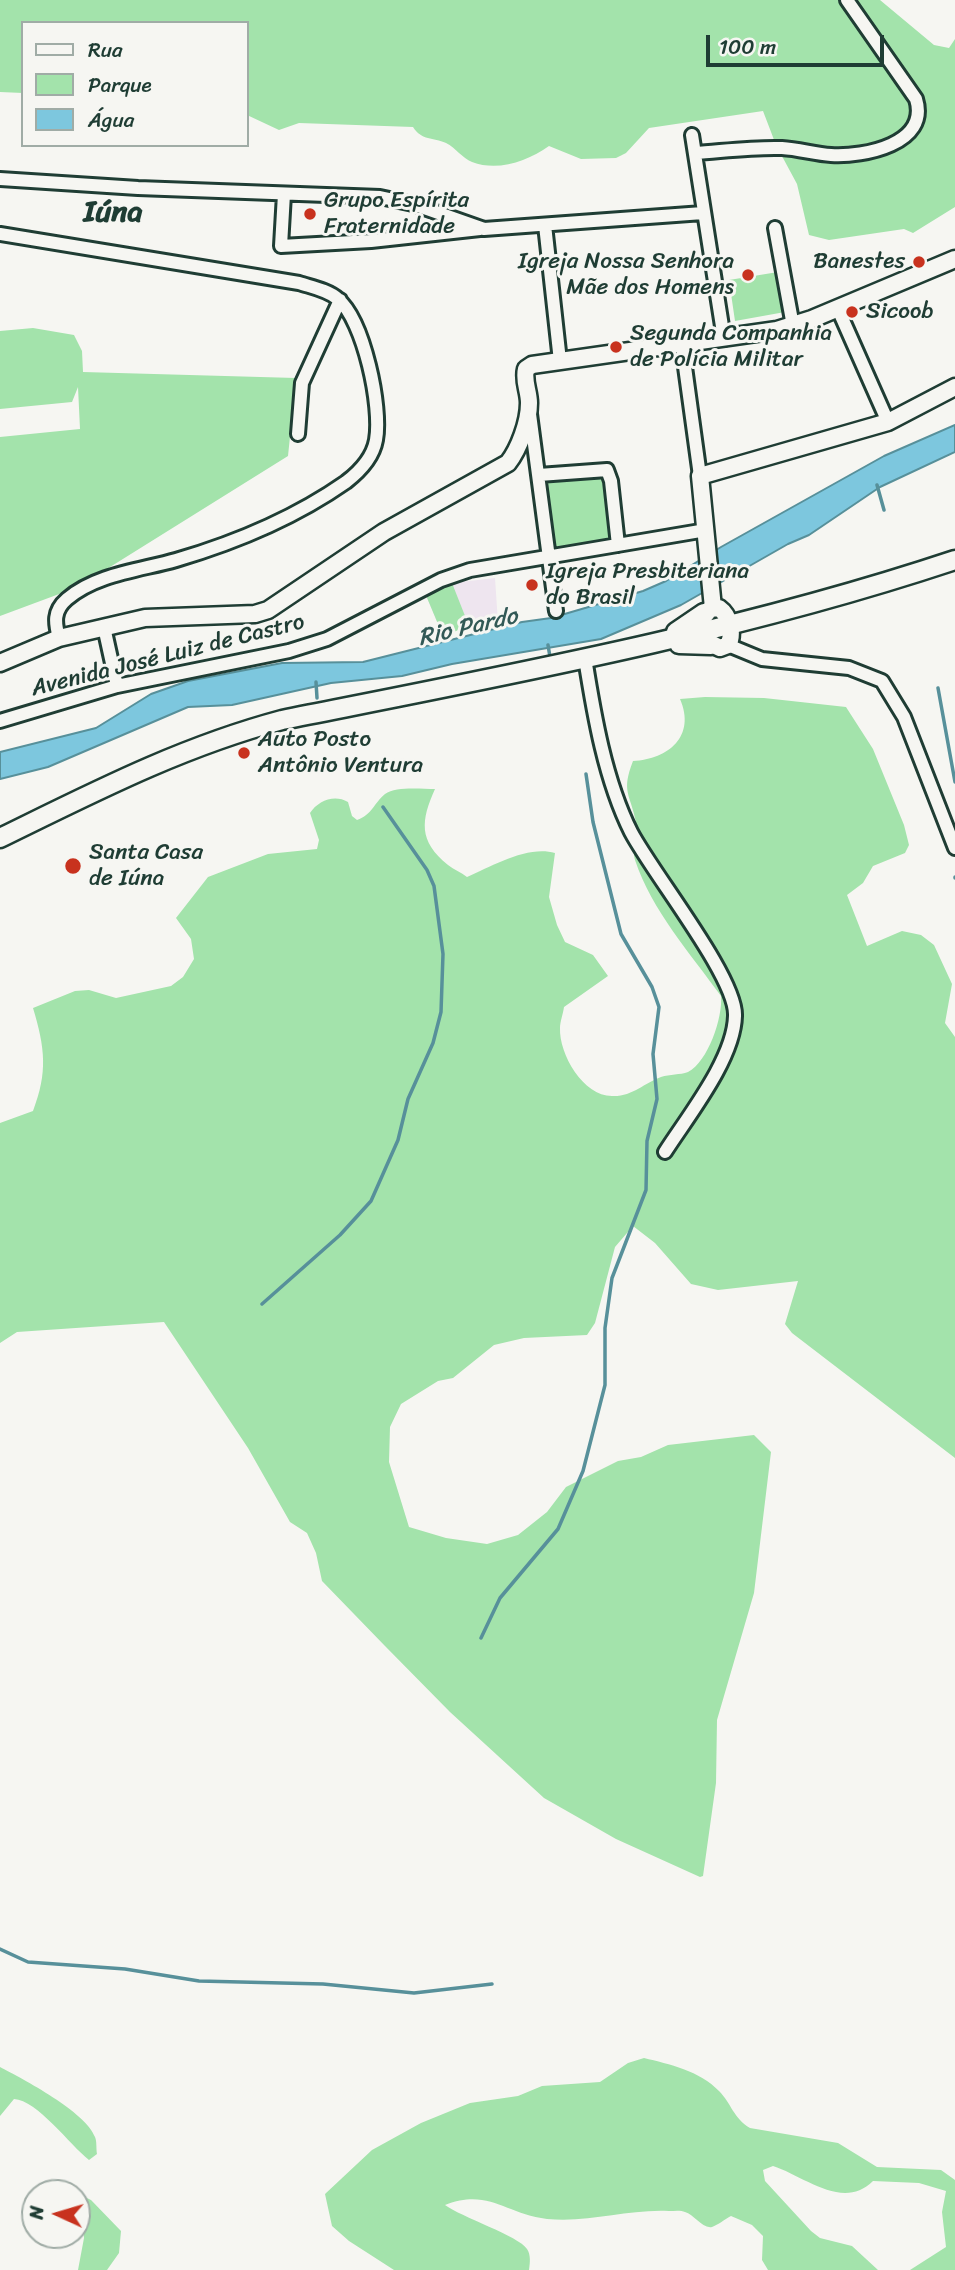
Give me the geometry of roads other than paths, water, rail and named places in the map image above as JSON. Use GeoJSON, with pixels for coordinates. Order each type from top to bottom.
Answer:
{"type":"FeatureCollection","features":[{"type":"Feature","properties":{"kind":"main road"},"geometry":{"type":"LineString","coordinates":[[0,838],[148,766],[222,736],[282,720],[647,644],[715,623],[895,580],[955,560]]}},
{"type":"Feature","properties":{"kind":"main road"},"geometry":{"type":"LineString","coordinates":[[647,644],[687,627],[715,623]]}},
{"type":"Feature","properties":{"kind":"street"},"geometry":{"type":"LineString","coordinates":[[695,153],[782,148],[832,155],[861,154],[906,137],[917,122],[919,110],[916,99],[847,0]]}},
{"type":"Feature","properties":{"kind":"street"},"geometry":{"type":"LineString","coordinates":[[692,135],[724,339]]}},
{"type":"Feature","properties":{"kind":"street"},"geometry":{"type":"LineString","coordinates":[[0,179],[397,199],[484,229]]}},
{"type":"Feature","properties":{"kind":"street"},"geometry":{"type":"LineString","coordinates":[[284,194],[281,246],[703,213]]}},
{"type":"Feature","properties":{"kind":"street"},"geometry":{"type":"LineString","coordinates":[[544,225],[561,361]]}},
{"type":"Feature","properties":{"kind":"street"},"geometry":{"type":"LineString","coordinates":[[775,228],[793,326]]}},
{"type":"Feature","properties":{"kind":"street"},"geometry":{"type":"LineString","coordinates":[[0,234],[299,283],[340,300],[359,334],[376,404],[376,440],[365,464],[348,481],[295,513],[179,559],[89,585],[65,600],[57,612],[55,624],[60,638]]}},
{"type":"Feature","properties":{"kind":"street"},"geometry":{"type":"LineString","coordinates":[[556,611],[525,376],[529,366],[724,339],[793,326],[955,259]]}},
{"type":"Feature","properties":{"kind":"street"},"geometry":{"type":"LineString","coordinates":[[298,434],[303,383],[340,300]]}},
{"type":"Feature","properties":{"kind":"street"},"geometry":{"type":"LineString","coordinates":[[838,309],[888,422]]}},
{"type":"Feature","properties":{"kind":"street"},"geometry":{"type":"LineString","coordinates":[[682,345],[700,476],[715,623],[762,659],[849,668],[882,681],[904,717],[955,848]]}},
{"type":"Feature","properties":{"kind":"street"},"geometry":{"type":"LineString","coordinates":[[700,476],[888,422],[955,387]]}},
{"type":"Feature","properties":{"kind":"street"},"geometry":{"type":"LineString","coordinates":[[0,663],[60,638],[145,618],[255,614],[281,603],[384,532],[508,463],[519,443],[529,404]]}},
{"type":"Feature","properties":{"kind":"street"},"geometry":{"type":"LineString","coordinates":[[538,475],[607,470],[611,481],[618,545]]}},
{"type":"Feature","properties":{"kind":"street","name":"Avenida José Luiz de Castro"},"geometry":{"type":"LineString","coordinates":[[0,721],[117,686],[289,651],[327,639],[456,574],[706,530]]}},
{"type":"Feature","properties":{"kind":"street"},"geometry":{"type":"LineString","coordinates":[[104,627],[117,686]]}},
{"type":"Feature","properties":{"kind":"street"},"geometry":{"type":"LineString","coordinates":[[585,658],[603,748],[630,830],[649,864],[717,965],[734,1007],[734,1028],[722,1060],[665,1152]]}},
{"type":"Feature","properties":{"kind":"water"},"geometry":{"type":"Polygon","coordinates":[[[955,425],[955,452],[880,487],[809,535],[788,544],[681,605],[601,639],[452,664],[402,676],[331,683],[232,705],[188,707],[48,767],[0,779],[0,752],[96,728],[151,694],[188,681],[282,663],[363,662],[522,622],[551,618],[643,591],[666,581],[721,547],[884,456],[955,425]]]}},
{"type":"Feature","properties":{"kind":"waterway"},"geometry":{"type":"LineString","coordinates":[[877,485],[884,510]]}},
{"type":"Feature","properties":{"kind":"waterway"},"geometry":{"type":"LineString","coordinates":[[548,645],[550,657]]}},
{"type":"Feature","properties":{"kind":"waterway"},"geometry":{"type":"LineString","coordinates":[[316,682],[317,698]]}},
{"type":"Feature","properties":{"kind":"waterway"},"geometry":{"type":"LineString","coordinates":[[938,688],[955,782]]}},
{"type":"Feature","properties":{"kind":"waterway"},"geometry":{"type":"LineString","coordinates":[[481,1638],[500,1598],[558,1529],[583,1471],[605,1385],[605,1328],[612,1278],[646,1190],[647,1141],[657,1099],[653,1054],[659,1007],[652,987],[621,934],[593,822],[586,774]]}},
{"type":"Feature","properties":{"kind":"waterway"},"geometry":{"type":"LineString","coordinates":[[262,1304],[340,1235],[371,1201],[398,1140],[408,1099],[433,1043],[441,1012],[443,954],[434,886],[427,870],[383,807]]}},
{"type":"Feature","properties":{"kind":"waterway"},"geometry":{"type":"LineString","coordinates":[[0,1949],[28,1962],[125,1969],[199,1981],[323,1984],[414,1993],[492,1984]]}},
{"type":"Feature","properties":{"kind":"place","name":"Grupo Espírita Fraternidade"},"geometry":{"type":"Point","coordinates":[310,214]}},
{"type":"Feature","properties":{"kind":"place","name":"Banestes"},"geometry":{"type":"Point","coordinates":[919,262]}},
{"type":"Feature","properties":{"kind":"place","name":"Igreja Nossa Senhora Mãe dos Homens"},"geometry":{"type":"Point","coordinates":[748,275]}},
{"type":"Feature","properties":{"kind":"place","name":"Sicoob"},"geometry":{"type":"Point","coordinates":[852,312]}},
{"type":"Feature","properties":{"kind":"place","name":"Segunda Companhia de Polícia Militar"},"geometry":{"type":"Point","coordinates":[616,347]}},
{"type":"Feature","properties":{"kind":"place","name":"Igreja Presbiteriana do Brasil"},"geometry":{"type":"Point","coordinates":[532,585]}},
{"type":"Feature","properties":{"kind":"place","name":"Auto Posto Antônio Ventura"},"geometry":{"type":"Point","coordinates":[244,753]}},
{"type":"Feature","properties":{"kind":"place","name":"Santa Casa de Iúna"},"geometry":{"type":"Point","coordinates":[73,866]}},
{"type":"Feature","properties":{"kind":"district","name":"Iúna"},"geometry":{"type":"Point","coordinates":[113,213]}},
{"type":"Feature","properties":{"kind":"water label","name":"Rio Pardo"},"geometry":{"type":"Point","coordinates":[468,628]}}]}
